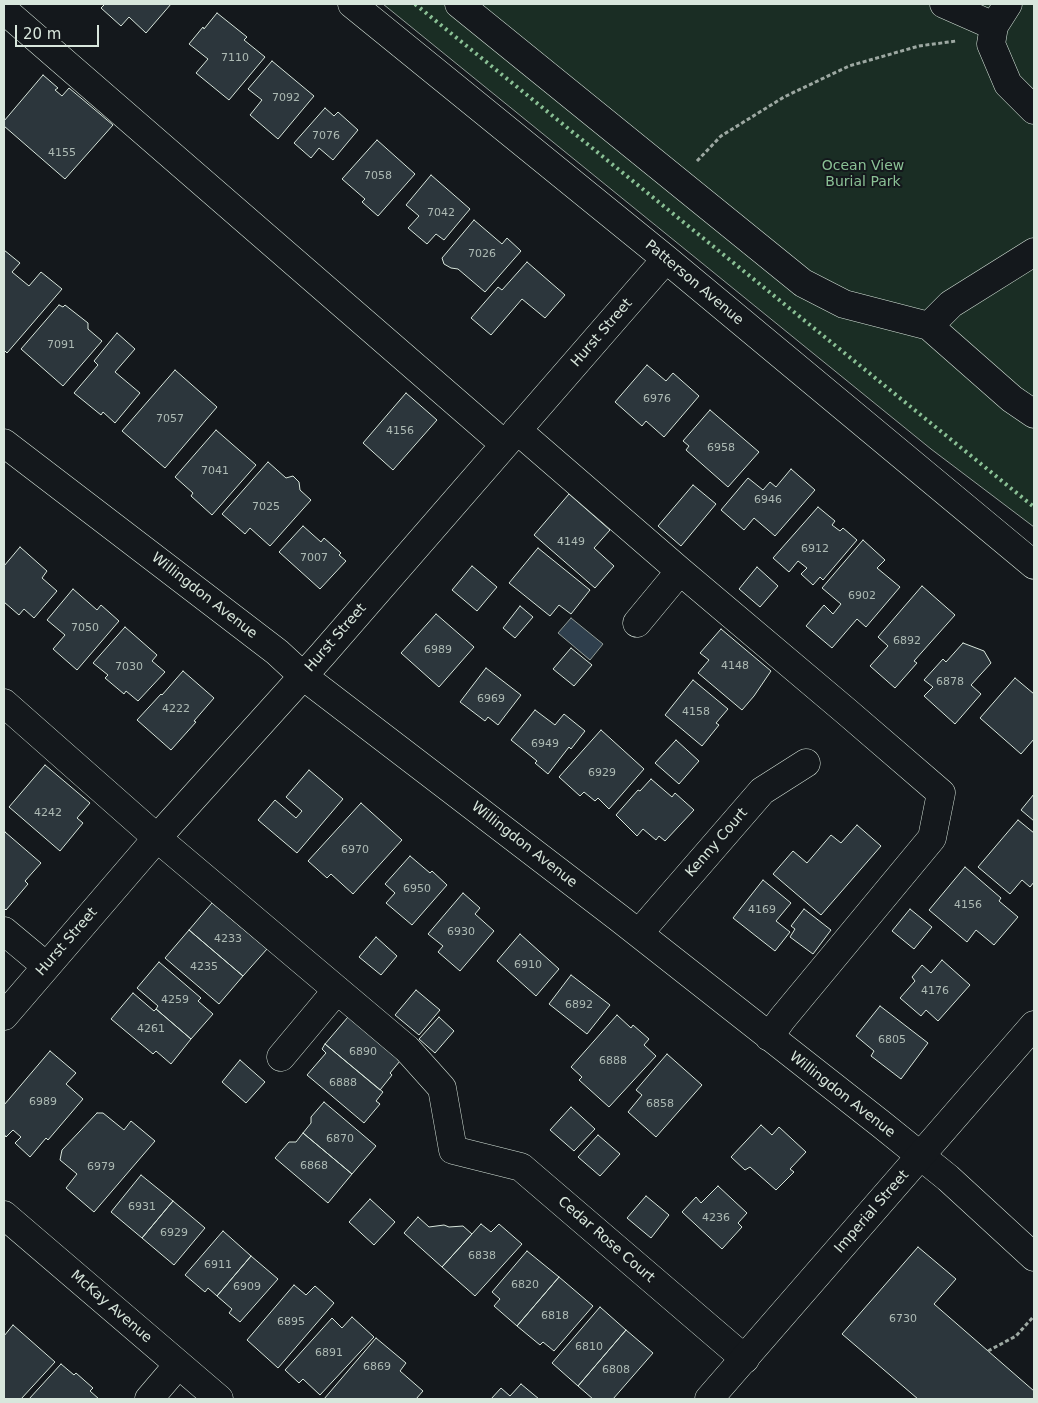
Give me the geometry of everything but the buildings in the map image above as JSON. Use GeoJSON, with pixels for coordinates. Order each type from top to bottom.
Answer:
{"type":"FeatureCollection","features":[{"type":"Feature","properties":{"kind":"street","name":"Patterson Avenue"},"geometry":{"type":"LineString","coordinates":[[352,4],[666,259],[1034,564]]}},
{"type":"Feature","properties":{"kind":"street"},"geometry":{"type":"LineString","coordinates":[[460,4],[803,283],[844,304],[929,326],[1012,399],[1034,414]]}},
{"type":"Feature","properties":{"kind":"street"},"geometry":{"type":"LineString","coordinates":[[944,4],[998,22],[991,44],[1008,84],[1034,110]]}},
{"type":"Feature","properties":{"kind":"street"},"geometry":{"type":"LineString","coordinates":[[4,10],[510,437],[680,571],[941,793],[932,838],[769,1037]]}},
{"type":"Feature","properties":{"kind":"street"},"geometry":{"type":"LineString","coordinates":[[929,326],[951,304],[1034,252]]}},
{"type":"Feature","properties":{"kind":"street","name":"Hurst Street"},"geometry":{"type":"LineString","coordinates":[[4,1016],[157,838],[303,676],[666,259]]}},
{"type":"Feature","properties":{"kind":"street","name":"Willingdon Avenue"},"geometry":{"type":"LineString","coordinates":[[4,443],[639,934],[948,1178],[1034,1257]]}},
{"type":"Feature","properties":{"kind":"street"},"geometry":{"type":"LineString","coordinates":[[636,622],[680,571]]}},
{"type":"Feature","properties":{"kind":"street"},"geometry":{"type":"LineString","coordinates":[[4,703],[157,838],[337,990],[281,1057]]}},
{"type":"Feature","properties":{"kind":"street","name":"Kenny Court"},"geometry":{"type":"LineString","coordinates":[[639,934],[762,791],[806,763]]}},
{"type":"Feature","properties":{"kind":"street"},"geometry":{"type":"LineString","coordinates":[[4,931],[46,966]]}},
{"type":"Feature","properties":{"kind":"street","name":"Cedar Rose Court"},"geometry":{"type":"LineString","coordinates":[[337,990],[407,1049],[442,1088],[453,1150],[521,1167],[745,1359]]}},
{"type":"Feature","properties":{"kind":"street","name":"Imperial Street"},"geometry":{"type":"LineString","coordinates":[[709,1399],[1034,1025]]}},
{"type":"Feature","properties":{"kind":"street","name":"McKay Avenue"},"geometry":{"type":"LineString","coordinates":[[4,1215],[219,1399]]}},
{"type":"Feature","properties":{"kind":"street"},"geometry":{"type":"LineString","coordinates":[[149,1399],[178,1365]]}},
{"type":"Feature","properties":{"kind":"path"},"geometry":{"type":"LineString","coordinates":[[677,180],[721,136],[784,97],[849,66],[998,22]]}},
{"type":"Feature","properties":{"kind":"path"},"geometry":{"type":"LineString","coordinates":[[988,1351],[1016,1336],[1034,1316]]}},
{"type":"Feature","properties":{"kind":"green space","name":"Ocean View Burial Park"},"geometry":{"type":"Polygon","coordinates":[[[383,4],[1034,4],[1034,527],[931,449],[383,4]]]}},
{"type":"Feature","properties":{"kind":"water"},"geometry":{"type":"Polygon","coordinates":[[[571,618],[603,644],[590,660],[558,633],[571,618]]]}},
{"type":"Feature","properties":{"kind":"hedge"},"geometry":{"type":"LineString","coordinates":[[415,4],[1034,507]]}}]}
